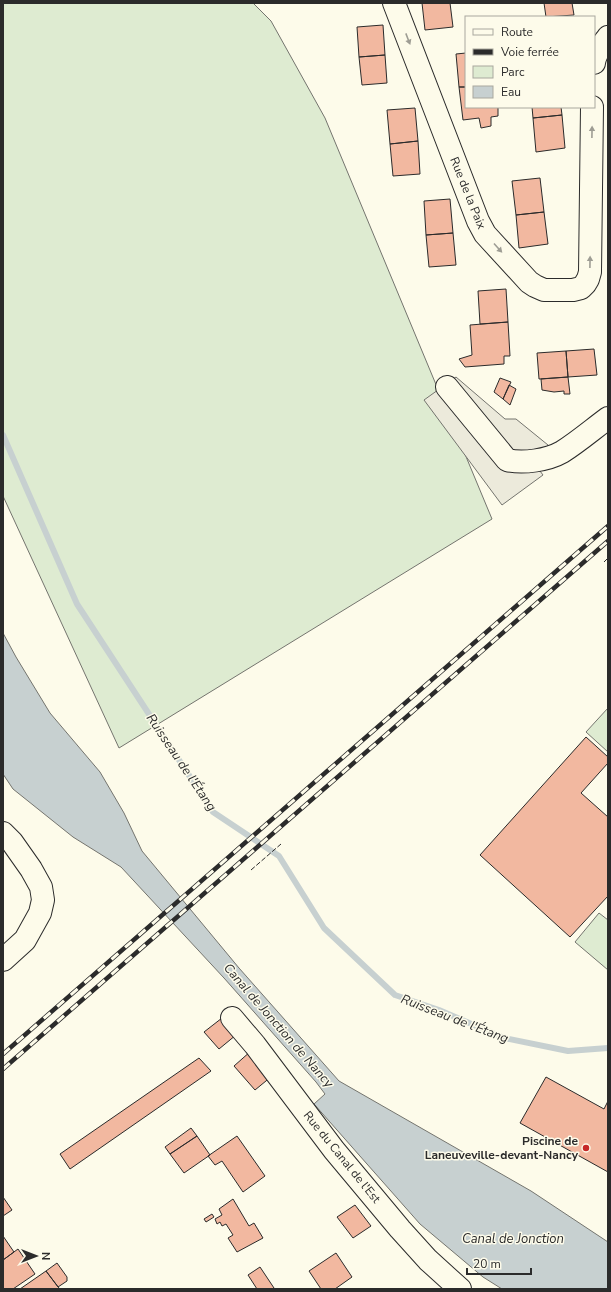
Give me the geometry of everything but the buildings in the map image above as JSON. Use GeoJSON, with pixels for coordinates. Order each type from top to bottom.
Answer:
{"type":"FeatureCollection","features":[{"type":"Feature","properties":{"kind":"street","name":"Rue de la Paix"},"geometry":{"type":"LineString","coordinates":[[394,3],[478,221],[485,234],[529,282],[544,290],[573,290],[581,288],[588,279],[590,272],[592,108]]}},
{"type":"Feature","properties":{"kind":"street"},"geometry":{"type":"LineString","coordinates":[[595,56],[608,37]]}},
{"type":"Feature","properties":{"kind":"street"},"geometry":{"type":"LineString","coordinates":[[447,387],[507,460],[526,462],[562,452],[608,418]]}},
{"type":"Feature","properties":{"kind":"street"},"geometry":{"type":"LineString","coordinates":[[3,833],[12,842],[31,869],[41,887],[43,900],[40,913],[25,940],[3,960]]}},
{"type":"Feature","properties":{"kind":"street","name":"Rue du Canal de l'Est"},"geometry":{"type":"LineString","coordinates":[[232,1018],[255,1045],[334,1150],[400,1229],[428,1260],[460,1289]]}},
{"type":"Feature","properties":{"kind":"green space"},"geometry":{"type":"Polygon","coordinates":[[[3,3],[253,3],[271,21],[325,118],[492,519],[119,748],[3,496],[3,3]]]}},
{"type":"Feature","properties":{"kind":"green space"},"geometry":{"type":"Polygon","coordinates":[[[608,708],[608,752],[586,732],[608,708]]]}},
{"type":"Feature","properties":{"kind":"green space"},"geometry":{"type":"Polygon","coordinates":[[[599,913],[608,920],[608,970],[575,942],[599,913]]]}},
{"type":"Feature","properties":{"kind":"shaded area"},"geometry":{"type":"Polygon","coordinates":[[[456,377],[505,419],[516,419],[548,445],[549,464],[540,471],[543,475],[502,505],[424,400],[456,377]]]}},
{"type":"Feature","properties":{"kind":"water"},"geometry":{"type":"Polygon","coordinates":[[[3,633],[50,713],[100,772],[124,813],[142,851],[239,968],[339,1081],[531,1191],[608,1242],[608,1289],[502,1289],[483,1277],[420,1224],[314,1104],[325,1094],[316,1082],[224,978],[121,867],[73,837],[13,789],[3,774],[3,633]]]}},
{"type":"Feature","properties":{"kind":"waterway","name":"Ruisseau de l'Étang"},"geometry":{"type":"LineString","coordinates":[[3,435],[77,604],[213,812],[279,856],[324,928],[395,995],[439,1010],[504,1038],[568,1051],[608,1048]]}},
{"type":"Feature","properties":{"kind":"railway"},"geometry":{"type":"LineString","coordinates":[[3,1054],[608,526]]}},
{"type":"Feature","properties":{"kind":"railway"},"geometry":{"type":"LineString","coordinates":[[3,1069],[608,541]]}},
{"type":"Feature","properties":{"kind":"fence"},"geometry":{"type":"LineString","coordinates":[[604,562],[608,558]]}},
{"type":"Feature","properties":{"kind":"fence"},"geometry":{"type":"LineString","coordinates":[[251,870],[281,844]]}},
{"type":"Feature","properties":{"kind":"place","name":"Piscine de Laneuveville-devant-Nancy"},"geometry":{"type":"Point","coordinates":[586,1148]}},
{"type":"Feature","properties":{"kind":"water label","name":"Canal de Jonction de Nancy"},"geometry":{"type":"Point","coordinates":[279,1025]}},
{"type":"Feature","properties":{"kind":"water label","name":"Canal de Jonction"},"geometry":{"type":"Point","coordinates":[513,1238]}}]}
